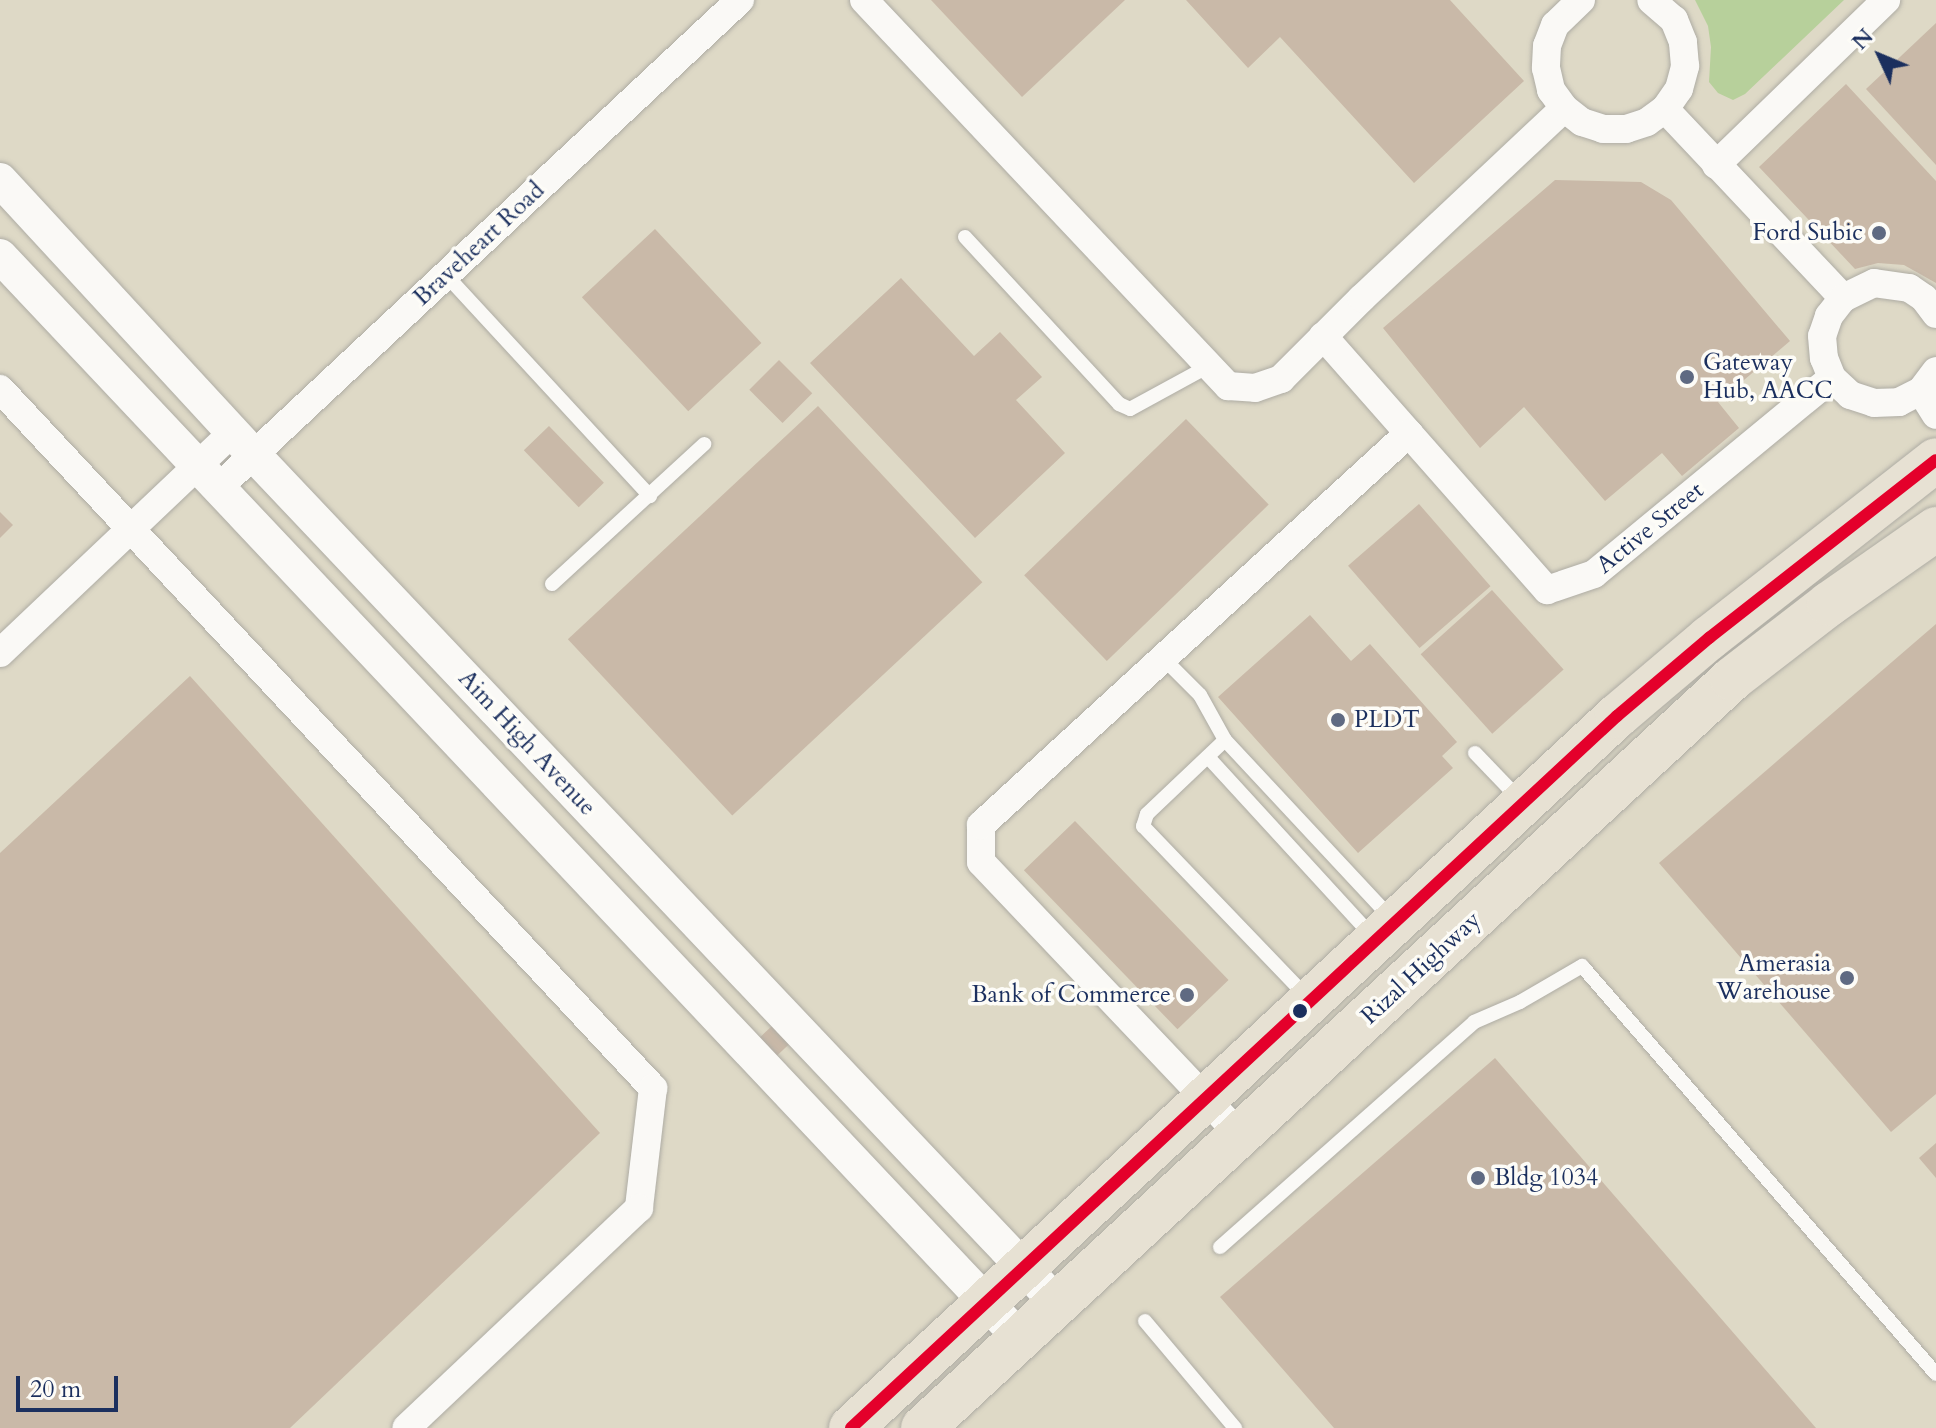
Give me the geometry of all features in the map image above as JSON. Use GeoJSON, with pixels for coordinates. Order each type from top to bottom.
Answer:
{"type":"FeatureCollection","features":[{"type":"Feature","properties":{"kind":"main road"},"geometry":{"type":"LineString","coordinates":[[851,1428],[1385,931],[1709,638],[1936,460]]}},
{"type":"Feature","properties":{"kind":"main road","name":"Rizal Highway"},"geometry":{"type":"LineString","coordinates":[[923,1428],[1732,679],[1917,551],[1936,529]]}},
{"type":"Feature","properties":{"kind":"street","name":"Braveheart Road"},"geometry":{"type":"LineString","coordinates":[[0,653],[131,529],[207,478],[244,443],[446,275],[740,0]]}},
{"type":"Feature","properties":{"kind":"street"},"geometry":{"type":"LineString","coordinates":[[1570,3],[1555,25],[1546,57],[1551,90],[1564,108],[1582,122],[1614,129],[1647,122],[1665,109],[1679,89],[1685,66],[1683,42],[1674,20],[1651,0]]}},
{"type":"Feature","properties":{"kind":"street"},"geometry":{"type":"LineString","coordinates":[[1716,165],[1886,0]]}},
{"type":"Feature","properties":{"kind":"street"},"geometry":{"type":"LineString","coordinates":[[867,1],[1228,386],[1255,388],[1281,379],[1564,108]]}},
{"type":"Feature","properties":{"kind":"street"},"geometry":{"type":"LineString","coordinates":[[1665,109],[1843,298]]}},
{"type":"Feature","properties":{"kind":"street","name":"Aim High Avenue"},"geometry":{"type":"LineString","coordinates":[[0,180],[244,443],[1058,1304]]}},
{"type":"Feature","properties":{"kind":"street","name":"Aim High Avenue"},"geometry":{"type":"LineString","coordinates":[[0,256],[1020,1338]]}},
{"type":"Feature","properties":{"kind":"street"},"geometry":{"type":"LineString","coordinates":[[1936,313],[1909,288],[1892,283],[1874,283],[1843,298],[1829,316],[1822,336],[1824,358],[1832,378],[1850,395],[1874,403],[1899,402],[1928,381],[1936,415]]}},
{"type":"Feature","properties":{"kind":"street"},"geometry":{"type":"LineString","coordinates":[[1240,1135],[981,862],[981,825],[1409,433],[1323,336]]}},
{"type":"Feature","properties":{"kind":"street","name":"Active Street"},"geometry":{"type":"LineString","coordinates":[[1409,433],[1547,590],[1594,574],[1832,378]]}},
{"type":"Feature","properties":{"kind":"street"},"geometry":{"type":"LineString","coordinates":[[0,389],[653,1088],[639,1208],[406,1428]]}},
{"type":"Feature","properties":{"kind":"lane"},"geometry":{"type":"LineString","coordinates":[[965,237],[1119,404],[1130,409],[1209,366]]}},
{"type":"Feature","properties":{"kind":"lane"},"geometry":{"type":"LineString","coordinates":[[446,275],[650,496]]}},
{"type":"Feature","properties":{"kind":"lane"},"geometry":{"type":"LineString","coordinates":[[552,584],[704,444]]}},
{"type":"Feature","properties":{"kind":"lane"},"geometry":{"type":"LineString","coordinates":[[1163,658],[1200,695],[1225,740],[1385,931]]}},
{"type":"Feature","properties":{"kind":"lane"},"geometry":{"type":"LineString","coordinates":[[1225,740],[1147,814],[1143,826],[1310,1001]]}},
{"type":"Feature","properties":{"kind":"lane"},"geometry":{"type":"LineString","coordinates":[[1475,753],[1523,804]]}},
{"type":"Feature","properties":{"kind":"lane"},"geometry":{"type":"LineString","coordinates":[[1208,757],[1385,931]]}},
{"type":"Feature","properties":{"kind":"lane"},"geometry":{"type":"LineString","coordinates":[[1220,1247],[1474,1022],[1520,1002],[1582,966],[1936,1374]]}},
{"type":"Feature","properties":{"kind":"lane"},"geometry":{"type":"LineString","coordinates":[[1145,1321],[1235,1428]]}},
{"type":"Feature","properties":{"kind":"green space"},"geometry":{"type":"Polygon","coordinates":[[[1695,0],[1844,0],[1745,94],[1733,100],[1718,93],[1709,82],[1711,47],[1708,26],[1695,0]]]}},
{"type":"Feature","properties":{"kind":"building"},"geometry":{"type":"Polygon","coordinates":[[[931,0],[1125,0],[1022,97],[931,0]]]}},
{"type":"Feature","properties":{"kind":"building"},"geometry":{"type":"Polygon","coordinates":[[[1186,0],[1450,0],[1524,81],[1414,183],[1280,37],[1248,68],[1186,0]]]}},
{"type":"Feature","properties":{"kind":"building"},"geometry":{"type":"Polygon","coordinates":[[[1936,23],[1936,165],[1866,89],[1936,23]]]}},
{"type":"Feature","properties":{"kind":"building"},"geometry":{"type":"Polygon","coordinates":[[[1846,84],[1936,181],[1936,283],[1904,265],[1878,263],[1855,269],[1759,167],[1846,84]]]}},
{"type":"Feature","properties":{"kind":"building"},"geometry":{"type":"Polygon","coordinates":[[[1555,180],[1641,182],[1671,200],[1790,341],[1718,402],[1739,428],[1682,476],[1662,453],[1605,501],[1524,407],[1480,448],[1383,328],[1555,180]]]}},
{"type":"Feature","properties":{"kind":"building"},"geometry":{"type":"Polygon","coordinates":[[[655,229],[761,343],[688,411],[582,297],[655,229]]]}},
{"type":"Feature","properties":{"kind":"building"},"geometry":{"type":"Polygon","coordinates":[[[901,278],[974,356],[1000,332],[1042,377],[1016,400],[1065,453],[975,538],[810,363],[901,278]]]}},
{"type":"Feature","properties":{"kind":"building"},"geometry":{"type":"Polygon","coordinates":[[[779,360],[812,393],[783,423],[749,390],[779,360]]]}},
{"type":"Feature","properties":{"kind":"building"},"geometry":{"type":"Polygon","coordinates":[[[818,406],[982,582],[732,815],[568,639],[818,406]]]}},
{"type":"Feature","properties":{"kind":"building"},"geometry":{"type":"Polygon","coordinates":[[[1186,419],[1269,505],[1107,661],[1024,575],[1186,419]]]}},
{"type":"Feature","properties":{"kind":"building"},"geometry":{"type":"Polygon","coordinates":[[[549,426],[604,483],[579,507],[524,450],[549,426]]]}},
{"type":"Feature","properties":{"kind":"building"},"geometry":{"type":"Polygon","coordinates":[[[1419,504],[1491,586],[1420,648],[1348,566],[1419,504]]]}},
{"type":"Feature","properties":{"kind":"building"},"geometry":{"type":"Polygon","coordinates":[[[0,512],[13,525],[0,538],[0,512]]]}},
{"type":"Feature","properties":{"kind":"building"},"geometry":{"type":"Polygon","coordinates":[[[1492,590],[1564,670],[1492,734],[1421,654],[1492,590]]]}},
{"type":"Feature","properties":{"kind":"building","name":"PLDT"},"geometry":{"type":"Polygon","coordinates":[[[1310,615],[1351,661],[1370,644],[1457,742],[1442,756],[1453,768],[1358,853],[1218,697],[1310,615]]]}},
{"type":"Feature","properties":{"kind":"building","name":"Amerasia Warehouse"},"geometry":{"type":"Polygon","coordinates":[[[1936,624],[1936,1094],[1891,1132],[1659,863],[1936,624]]]}},
{"type":"Feature","properties":{"kind":"building"},"geometry":{"type":"Polygon","coordinates":[[[190,676],[600,1133],[290,1428],[0,1428],[0,853],[190,676]]]}},
{"type":"Feature","properties":{"kind":"building"},"geometry":{"type":"Polygon","coordinates":[[[1075,821],[1229,980],[1177,1029],[1024,870],[1075,821]]]}},
{"type":"Feature","properties":{"kind":"building"},"geometry":{"type":"Polygon","coordinates":[[[772,1026],[789,1044],[774,1058],[757,1040],[772,1026]]]}},
{"type":"Feature","properties":{"kind":"building","name":"Bldg 1034"},"geometry":{"type":"Polygon","coordinates":[[[1495,1058],[1816,1428],[1334,1428],[1220,1297],[1495,1058]]]}},
{"type":"Feature","properties":{"kind":"building"},"geometry":{"type":"Polygon","coordinates":[[[1936,1143],[1936,1178],[1919,1158],[1936,1143]]]}},
{"type":"Feature","properties":{"kind":"transit line"},"geometry":{"type":"LineString","coordinates":[[851,1428],[1617,716],[1709,638],[1936,460]]}},
{"type":"Feature","properties":{"kind":"place","name":"Ford Subic"},"geometry":{"type":"Point","coordinates":[1879,233]}},
{"type":"Feature","properties":{"kind":"place","name":"Gateway Hub, AACC"},"geometry":{"type":"Point","coordinates":[1687,377]}},
{"type":"Feature","properties":{"kind":"place","name":"PLDT"},"geometry":{"type":"Point","coordinates":[1338,720]}},
{"type":"Feature","properties":{"kind":"place","name":"Amerasia Warehouse"},"geometry":{"type":"Point","coordinates":[1847,978]}},
{"type":"Feature","properties":{"kind":"place","name":"Bank of Commerce"},"geometry":{"type":"Point","coordinates":[1187,995]}},
{"type":"Feature","properties":{"kind":"place","name":"Bldg 1034"},"geometry":{"type":"Point","coordinates":[1478,1178]}}]}
